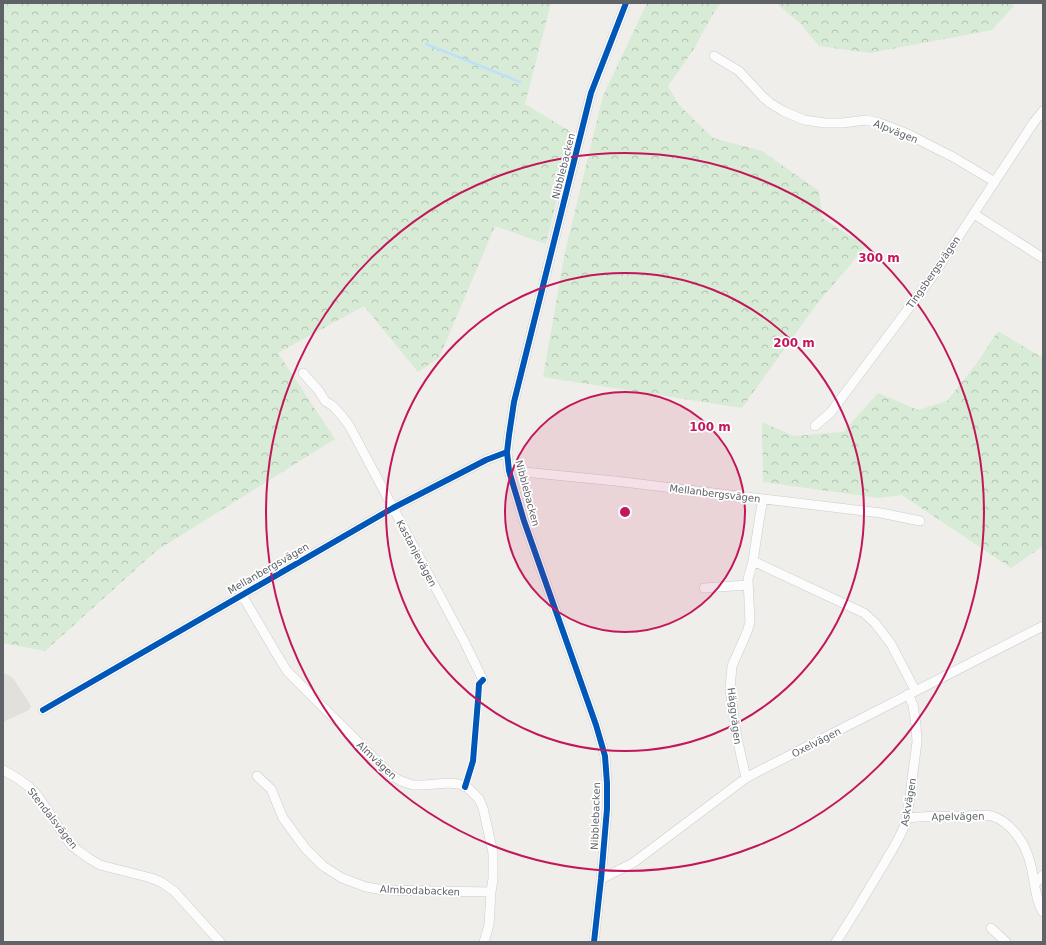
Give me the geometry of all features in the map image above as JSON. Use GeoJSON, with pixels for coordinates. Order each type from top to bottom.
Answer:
{"type":"FeatureCollection","features":[{"type":"Feature","properties":{"kind":"street","name":"Nibblebacken"},"geometry":{"type":"LineString","coordinates":[[594,942],[608,809],[604,756],[596,725],[524,521],[509,470],[507,452],[508,436],[514,402],[591,93],[626,3]]}},
{"type":"Feature","properties":{"kind":"street","name":"Alpvägen"},"geometry":{"type":"LineString","coordinates":[[714,56],[739,71],[763,97],[783,111],[804,120],[825,123],[842,123],[866,120],[879,123],[908,134],[953,157],[995,182]]}},
{"type":"Feature","properties":{"kind":"street","name":"Tingsbergsvägen"},"geometry":{"type":"LineString","coordinates":[[815,426],[831,412],[932,277],[1034,122],[1043,111]]}},
{"type":"Feature","properties":{"kind":"street"},"geometry":{"type":"LineString","coordinates":[[974,214],[1043,258]]}},
{"type":"Feature","properties":{"kind":"street","name":"Kastanjevägen"},"geometry":{"type":"LineString","coordinates":[[303,373],[325,401],[333,406],[350,427],[464,641],[483,680]]}},
{"type":"Feature","properties":{"kind":"street","name":"Mellanbergsvägen"},"geometry":{"type":"LineString","coordinates":[[43,710],[393,508],[486,460],[507,452]]}},
{"type":"Feature","properties":{"kind":"street","name":"Mellanbergsvägen"},"geometry":{"type":"LineString","coordinates":[[524,472],[615,481],[881,513],[920,521]]}},
{"type":"Feature","properties":{"kind":"street","name":"Häggvägen"},"geometry":{"type":"LineString","coordinates":[[746,778],[737,738],[730,689],[732,666],[750,622],[748,579],[753,561],[758,522],[764,499]]}},
{"type":"Feature","properties":{"kind":"street","name":"Askvägen"},"geometry":{"type":"LineString","coordinates":[[753,561],[864,613],[875,622],[891,644],[912,692],[917,742],[905,825],[870,887],[836,942]]}},
{"type":"Feature","properties":{"kind":"street"},"geometry":{"type":"LineString","coordinates":[[704,588],[748,585]]}},
{"type":"Feature","properties":{"kind":"street","name":"Almvägen"},"geometry":{"type":"LineString","coordinates":[[242,595],[287,671],[391,775],[401,781],[413,785],[424,786],[448,783],[459,784],[468,788],[479,799],[483,808],[493,853],[493,878],[489,925],[484,942]]}},
{"type":"Feature","properties":{"kind":"street","name":"Oxelvägen"},"geometry":{"type":"LineString","coordinates":[[601,879],[633,863],[746,778],[1043,626]]}},
{"type":"Feature","properties":{"kind":"street","name":"Stendalsvägen"},"geometry":{"type":"LineString","coordinates":[[3,770],[17,778],[37,795],[71,845],[100,865],[161,882],[174,891],[220,942]]}},
{"type":"Feature","properties":{"kind":"street","name":"Almbodabacken"},"geometry":{"type":"LineString","coordinates":[[257,776],[270,789],[283,818],[305,848],[323,866],[342,878],[366,887],[384,890],[491,892]]}},
{"type":"Feature","properties":{"kind":"street","name":"Apelvägen"},"geometry":{"type":"LineString","coordinates":[[907,818],[981,815],[992,816],[1003,822],[1021,841],[1029,859],[1043,912]]}},
{"type":"Feature","properties":{"kind":"street"},"geometry":{"type":"LineString","coordinates":[[1035,884],[1043,876]]}},
{"type":"Feature","properties":{"kind":"street"},"geometry":{"type":"LineString","coordinates":[[991,928],[1006,942]]}},
{"type":"Feature","properties":{"kind":"shaded area"},"geometry":{"type":"Polygon","coordinates":[[[3,673],[13,678],[31,706],[29,710],[3,722],[3,673]]]}},
{"type":"Feature","properties":{"kind":"green space"},"geometry":{"type":"Polygon","coordinates":[[[3,3],[551,3],[525,104],[573,133],[546,244],[495,226],[439,358],[418,372],[364,306],[278,353],[335,439],[156,551],[45,651],[3,643],[3,3]]]}},
{"type":"Feature","properties":{"kind":"green space"},"geometry":{"type":"Polygon","coordinates":[[[647,3],[721,3],[714,12],[692,52],[668,86],[678,104],[713,138],[762,151],[819,191],[822,218],[866,246],[816,305],[742,408],[543,377],[565,252],[603,96],[647,3]]]}},
{"type":"Feature","properties":{"kind":"green space"},"geometry":{"type":"Polygon","coordinates":[[[776,3],[1012,3],[1014,6],[992,30],[870,53],[819,46],[800,23],[776,3]]]}},
{"type":"Feature","properties":{"kind":"green space"},"geometry":{"type":"Polygon","coordinates":[[[998,331],[1043,358],[1043,546],[1011,568],[902,495],[879,498],[763,482],[762,422],[794,436],[843,432],[878,393],[918,410],[947,401],[977,363],[998,331]]]}},
{"type":"Feature","properties":{"kind":"waterway"},"geometry":{"type":"LineString","coordinates":[[426,44],[520,82]]}},
{"type":"Feature","properties":{"kind":"cycle path"},"geometry":{"type":"LineString","coordinates":[[594,942],[607,809],[605,756],[596,725],[524,521],[509,471],[507,452],[514,402],[591,93],[626,3]]}},
{"type":"Feature","properties":{"kind":"cycle path"},"geometry":{"type":"LineString","coordinates":[[43,710],[393,508],[486,460],[507,452]]}},
{"type":"Feature","properties":{"kind":"cycle path"},"geometry":{"type":"LineString","coordinates":[[465,787],[473,761],[479,684],[483,680]]}}]}
